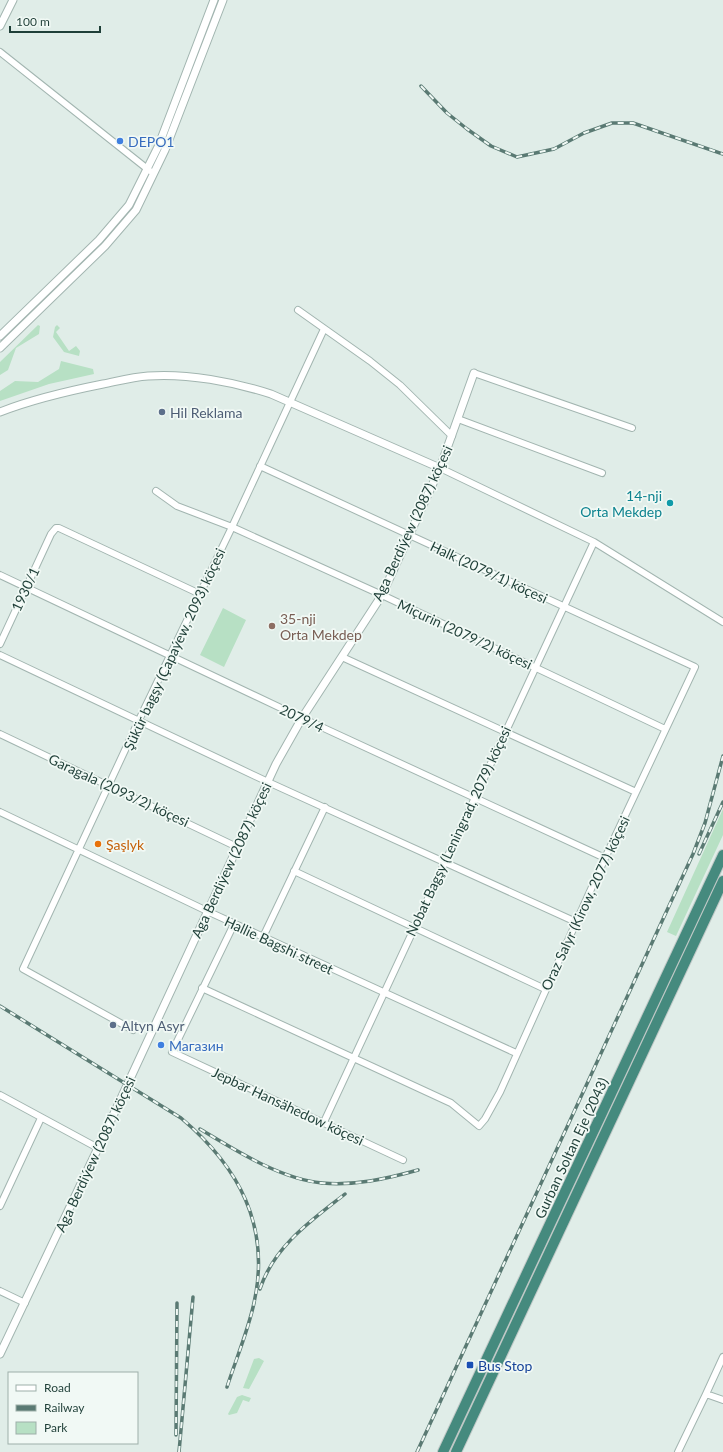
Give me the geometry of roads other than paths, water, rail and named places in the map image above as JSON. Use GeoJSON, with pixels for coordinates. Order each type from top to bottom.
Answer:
{"type":"FeatureCollection","features":[{"type":"Feature","properties":{"kind":"highway","name":"Gurban Soltan Eje (2043)"},"geometry":{"type":"LineString","coordinates":[[443,1452],[723,855]]}},
{"type":"Feature","properties":{"kind":"highway","name":"Gurban Soltan Eje (2043)"},"geometry":{"type":"LineString","coordinates":[[456,1452],[723,881]]}},
{"type":"Feature","properties":{"kind":"street"},"geometry":{"type":"LineString","coordinates":[[0,26],[13,0]]}},
{"type":"Feature","properties":{"kind":"street"},"geometry":{"type":"LineString","coordinates":[[0,336],[99,240],[124,213],[134,198],[158,147],[214,0]]}},
{"type":"Feature","properties":{"kind":"street"},"geometry":{"type":"LineString","coordinates":[[0,348],[105,246],[130,218],[141,201],[166,150],[223,0]]}},
{"type":"Feature","properties":{"kind":"street"},"geometry":{"type":"LineString","coordinates":[[0,52],[155,174]]}},
{"type":"Feature","properties":{"kind":"street"},"geometry":{"type":"LineString","coordinates":[[298,310],[370,360],[400,384],[452,436]]}},
{"type":"Feature","properties":{"kind":"street","name":"Şükür bagşy (Çapaýew, 2093) köçesi"},"geometry":{"type":"LineString","coordinates":[[133,1030],[23,969],[80,851],[139,720],[232,527],[324,329]]}},
{"type":"Feature","properties":{"kind":"street"},"geometry":{"type":"LineString","coordinates":[[474,374],[632,428]]}},
{"type":"Feature","properties":{"kind":"street","name":"Aga Berdiýew (2087) köçesi"},"geometry":{"type":"LineString","coordinates":[[0,1354],[98,1148],[268,782],[302,718],[382,595],[440,468],[474,374]]}},
{"type":"Feature","properties":{"kind":"street"},"geometry":{"type":"LineString","coordinates":[[0,412],[65,392],[147,376],[176,376],[236,384],[271,394],[440,468],[594,542],[723,622]]}},
{"type":"Feature","properties":{"kind":"street"},"geometry":{"type":"LineString","coordinates":[[458,419],[602,473]]}},
{"type":"Feature","properties":{"kind":"street","name":"Halk (2079/1) köçesi"},"geometry":{"type":"LineString","coordinates":[[260,466],[695,667]]}},
{"type":"Feature","properties":{"kind":"street","name":"Miçurin (2079/2) köçesi"},"geometry":{"type":"LineString","coordinates":[[156,491],[176,506],[232,527],[382,595],[535,666],[665,729]]}},
{"type":"Feature","properties":{"kind":"street","name":"1930/1"},"geometry":{"type":"LineString","coordinates":[[0,644],[51,534],[56,528],[59,528],[200,594]]}},
{"type":"Feature","properties":{"kind":"street","name":"Nobat Bagşy (Leningrad, 2079) köçesi"},"geometry":{"type":"LineString","coordinates":[[324,1122],[504,732],[594,542]]}},
{"type":"Feature","properties":{"kind":"street","name":"2079/4"},"geometry":{"type":"LineString","coordinates":[[0,575],[302,718],[606,858]]}},
{"type":"Feature","properties":{"kind":"street"},"geometry":{"type":"LineString","coordinates":[[0,655],[268,782],[576,922]]}},
{"type":"Feature","properties":{"kind":"street"},"geometry":{"type":"LineString","coordinates":[[342,657],[636,792]]}},
{"type":"Feature","properties":{"kind":"street","name":"Oraz Salyr (Kirow, 2077) köçesi"},"geometry":{"type":"LineString","coordinates":[[354,1057],[451,1103],[470,1117],[479,1126],[485,1119],[500,1092],[545,989],[695,667]]}},
{"type":"Feature","properties":{"kind":"street","name":"Garagala (2093/2) köçesi"},"geometry":{"type":"LineString","coordinates":[[0,734],[237,846]]}},
{"type":"Feature","properties":{"kind":"street"},"geometry":{"type":"LineString","coordinates":[[263,937],[325,807]]}},
{"type":"Feature","properties":{"kind":"street","name":"Hallie Bagshi street"},"geometry":{"type":"LineString","coordinates":[[0,812],[234,924],[516,1053]]}},
{"type":"Feature","properties":{"kind":"street"},"geometry":{"type":"LineString","coordinates":[[294,871],[545,989]]}},
{"type":"Feature","properties":{"kind":"street"},"geometry":{"type":"LineString","coordinates":[[234,924],[202,988],[354,1057]]}},
{"type":"Feature","properties":{"kind":"street","name":"Jepbar Hansähedow köçesi"},"geometry":{"type":"LineString","coordinates":[[202,988],[172,1052],[403,1160]]}},
{"type":"Feature","properties":{"kind":"street"},"geometry":{"type":"LineString","coordinates":[[0,1095],[98,1148]]}},
{"type":"Feature","properties":{"kind":"street"},"geometry":{"type":"LineString","coordinates":[[0,1206],[41,1118]]}},
{"type":"Feature","properties":{"kind":"street"},"geometry":{"type":"LineString","coordinates":[[0,1291],[25,1303]]}},
{"type":"Feature","properties":{"kind":"street"},"geometry":{"type":"LineString","coordinates":[[678,1452],[723,1357]]}},
{"type":"Feature","properties":{"kind":"street"},"geometry":{"type":"LineString","coordinates":[[706,1394],[723,1400]]}},
{"type":"Feature","properties":{"kind":"railway"},"geometry":{"type":"LineString","coordinates":[[421,86],[447,113],[467,129],[491,146],[517,157],[554,149],[584,133],[612,123],[633,123],[723,154]]}},
{"type":"Feature","properties":{"kind":"railway"},"geometry":{"type":"LineString","coordinates":[[417,1452],[693,854],[705,823],[723,756]]}},
{"type":"Feature","properties":{"kind":"railway"},"geometry":{"type":"LineString","coordinates":[[699,854],[723,802]]}},
{"type":"Feature","properties":{"kind":"railway"},"geometry":{"type":"LineString","coordinates":[[0,1006],[181,1118],[219,1157],[234,1178],[246,1200],[254,1224],[258,1248],[258,1275],[251,1314],[227,1387]]}},
{"type":"Feature","properties":{"kind":"railway"},"geometry":{"type":"LineString","coordinates":[[200,1129],[228,1146],[274,1170],[306,1180],[334,1184],[358,1183],[418,1170]]}},
{"type":"Feature","properties":{"kind":"railway"},"geometry":{"type":"LineString","coordinates":[[260,1289],[266,1274],[284,1247],[307,1224],[345,1194]]}},
{"type":"Feature","properties":{"kind":"railway"},"geometry":{"type":"LineString","coordinates":[[179,1452],[193,1297]]}},
{"type":"Feature","properties":{"kind":"railway"},"geometry":{"type":"LineString","coordinates":[[176,1435],[177,1303]]}},
{"type":"Feature","properties":{"kind":"place","name":"DEPO1"},"geometry":{"type":"Point","coordinates":[120,141]}},
{"type":"Feature","properties":{"kind":"place","name":"Hil Reklama"},"geometry":{"type":"Point","coordinates":[162,412]}},
{"type":"Feature","properties":{"kind":"place","name":"14-nji Orta Mekdep"},"geometry":{"type":"Point","coordinates":[670,503]}},
{"type":"Feature","properties":{"kind":"place","name":"35-nji Orta Mekdep"},"geometry":{"type":"Point","coordinates":[272,626]}},
{"type":"Feature","properties":{"kind":"place","name":"Şaşlyk"},"geometry":{"type":"Point","coordinates":[98,844]}},
{"type":"Feature","properties":{"kind":"place","name":"Altyn Asyr"},"geometry":{"type":"Point","coordinates":[113,1025]}},
{"type":"Feature","properties":{"kind":"place","name":"Магазин"},"geometry":{"type":"Point","coordinates":[161,1045]}},
{"type":"Feature","properties":{"kind":"place","name":"Bus Stop"},"geometry":{"type":"Point","coordinates":[470,1365]}}]}
